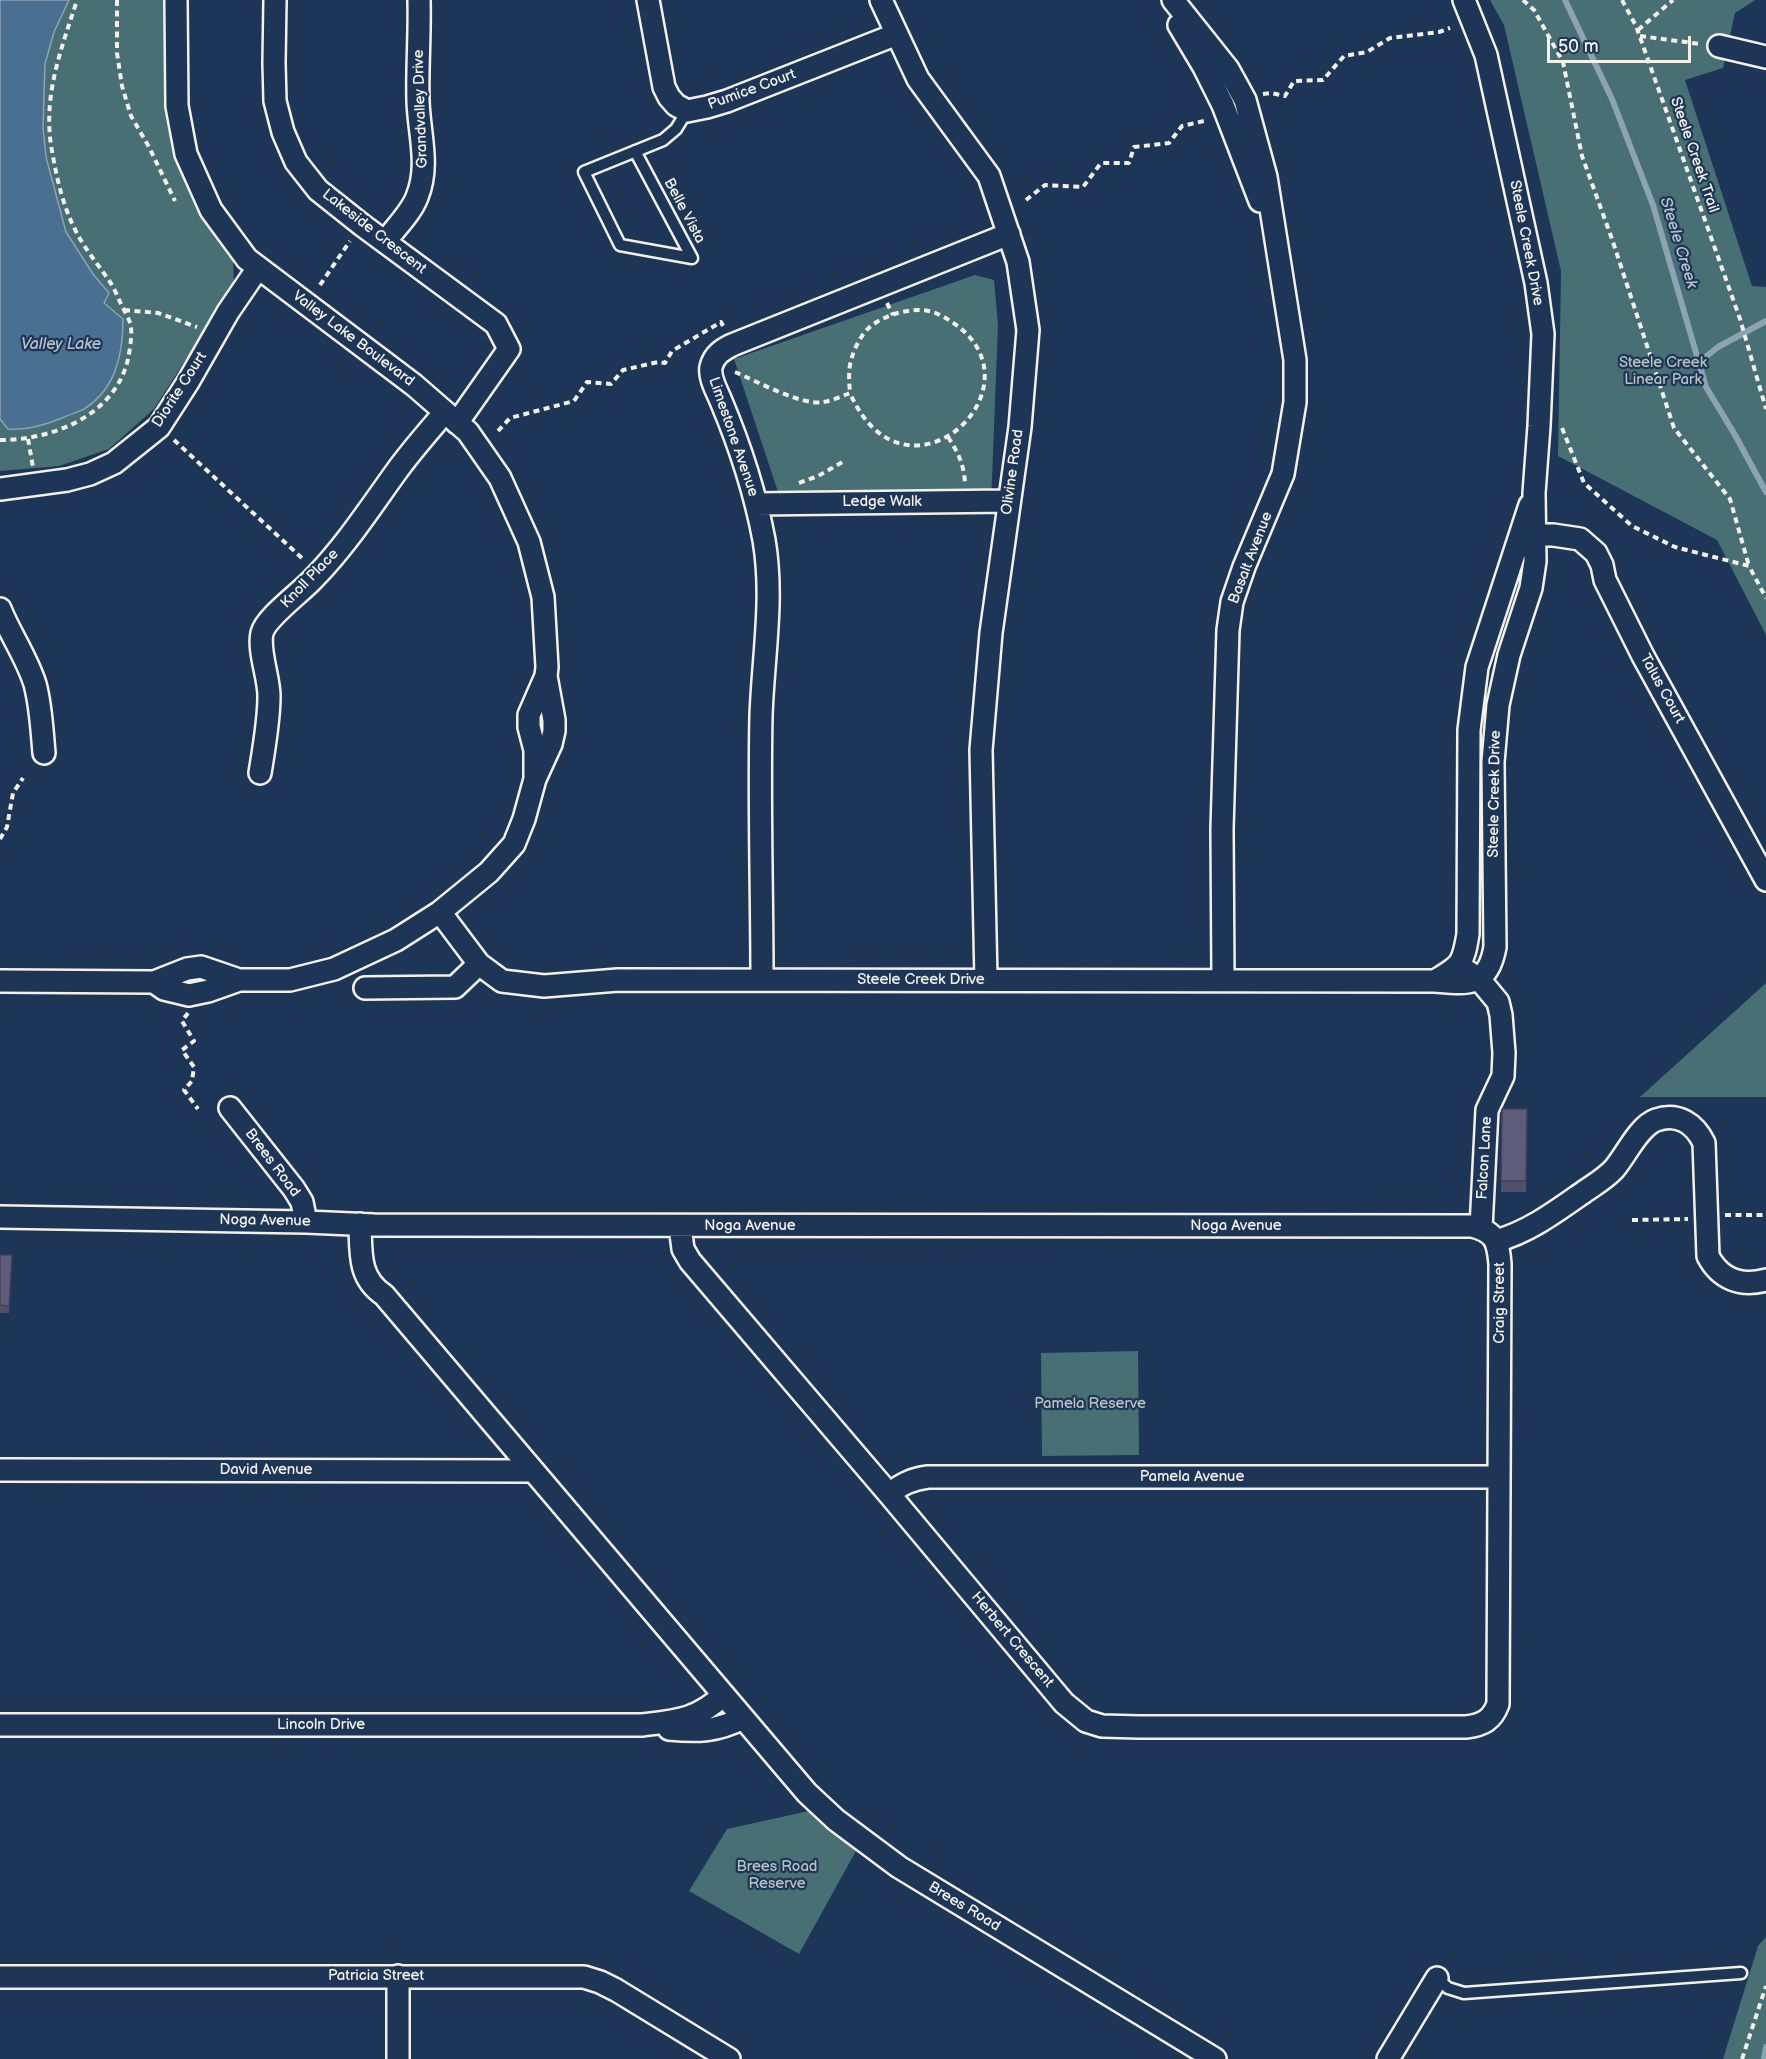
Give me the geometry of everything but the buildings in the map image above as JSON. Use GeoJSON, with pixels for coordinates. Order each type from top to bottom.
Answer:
{"type":"FeatureCollection","features":[{"type":"Feature","properties":{"kind":"street","name":"Valley Lake Boulevard"},"geometry":{"type":"LineString","coordinates":[[0,981],[154,982],[164,989],[189,995],[239,980],[290,980],[334,969],[396,940],[440,912],[489,872],[514,844],[524,819],[535,779],[551,744],[554,731],[546,676],[543,597],[529,542],[500,478],[468,432],[414,385],[247,259],[211,210],[186,154],[177,106],[177,0]]}},
{"type":"Feature","properties":{"kind":"street","name":"Lakeside Crescent"},"geometry":{"type":"LineString","coordinates":[[275,0],[275,101],[283,132],[296,162],[318,190],[496,324],[509,349],[451,418]]}},
{"type":"Feature","properties":{"kind":"street","name":"Grandvalley Drive"},"geometry":{"type":"LineString","coordinates":[[385,242],[417,199],[423,178],[424,158],[418,101],[419,0]]}},
{"type":"Feature","properties":{"kind":"street","name":"Pumice Court"},"geometry":{"type":"LineString","coordinates":[[648,0],[664,87],[676,105],[687,111],[727,101],[897,34]]}},
{"type":"Feature","properties":{"kind":"street","name":"Olivine Road"},"geometry":{"type":"LineString","coordinates":[[881,0],[918,79],[989,176],[1018,262],[1028,330],[1020,427],[991,633],[981,750],[986,980]]}},
{"type":"Feature","properties":{"kind":"street","name":"Basalt Avenue"},"geometry":{"type":"LineString","coordinates":[[1163,0],[1204,67],[1223,105],[1277,249]]}},
{"type":"Feature","properties":{"kind":"street","name":"Basalt Avenue"},"geometry":{"type":"LineString","coordinates":[[1173,0],[1228,69],[1245,100],[1266,177],[1295,360],[1296,402],[1283,474],[1244,567],[1232,602],[1228,630],[1222,829],[1223,980]]}},
{"type":"Feature","properties":{"kind":"street","name":"Steele Creek Drive"},"geometry":{"type":"LineString","coordinates":[[440,912],[478,964],[502,981],[544,987],[618,980],[1435,981],[1466,984],[1479,979],[1492,961],[1495,947],[1493,762],[1498,705],[1509,656],[1531,588],[1535,561],[1534,493],[1543,334],[1536,283],[1486,55],[1464,0]]}},
{"type":"Feature","properties":{"kind":"street"},"geometry":{"type":"LineString","coordinates":[[1719,46],[1766,57]]}},
{"type":"Feature","properties":{"kind":"street","name":"Limestone Avenue"},"geometry":{"type":"LineString","coordinates":[[762,980],[759,789],[768,588],[764,543],[756,504],[740,447],[712,381],[711,369],[719,352],[1009,234]]}},
{"type":"Feature","properties":{"kind":"street","name":"Diorite Court"},"geometry":{"type":"LineString","coordinates":[[0,489],[67,480],[90,474],[114,463],[159,427],[228,312],[258,267]]}},
{"type":"Feature","properties":{"kind":"street","name":"Knoll Place"},"geometry":{"type":"LineString","coordinates":[[260,773],[269,697],[268,673],[261,635],[264,626],[302,592],[330,562],[364,519],[410,453],[451,418]]}},
{"type":"Feature","properties":{"kind":"street","name":"Steele Creek Drive"},"geometry":{"type":"LineString","coordinates":[[1458,967],[1465,954],[1468,934],[1469,730],[1477,667],[1534,493]]}},
{"type":"Feature","properties":{"kind":"street","name":"Ledge Walk"},"geometry":{"type":"LineString","coordinates":[[756,504],[1009,501]]}},
{"type":"Feature","properties":{"kind":"street","name":"Talus Court"},"geometry":{"type":"LineString","coordinates":[[1535,535],[1580,539],[1596,553],[1602,565],[1605,580],[1643,656],[1766,880]]}},
{"type":"Feature","properties":{"kind":"street"},"geometry":{"type":"LineString","coordinates":[[0,609],[36,686],[45,753]]}},
{"type":"Feature","properties":{"kind":"street"},"geometry":{"type":"LineString","coordinates":[[365,988],[455,987],[478,964]]}},
{"type":"Feature","properties":{"kind":"street"},"geometry":{"type":"LineString","coordinates":[[1435,981],[1458,967]]}},
{"type":"Feature","properties":{"kind":"street","name":"Falcon Lane"},"geometry":{"type":"LineString","coordinates":[[1458,967],[1479,979],[1498,1002],[1504,1053],[1503,1076],[1487,1110],[1485,1128],[1488,1234]]}},
{"type":"Feature","properties":{"kind":"street","name":"Brees Road"},"geometry":{"type":"LineString","coordinates":[[230,1108],[294,1189],[302,1202],[306,1222]]}},
{"type":"Feature","properties":{"kind":"street","name":"Craig Street"},"geometry":{"type":"LineString","coordinates":[[1488,1234],[1515,1235],[1552,1214],[1614,1169],[1646,1126],[1657,1120],[1674,1119],[1690,1123],[1699,1131],[1704,1143],[1708,1256],[1714,1268],[1726,1277],[1743,1281],[1766,1280]]}},
{"type":"Feature","properties":{"kind":"street","name":"Noga Avenue"},"geometry":{"type":"LineString","coordinates":[[0,1217],[367,1225],[1472,1226],[1488,1234]]}},
{"type":"Feature","properties":{"kind":"street"},"geometry":{"type":"LineString","coordinates":[[367,1225],[361,1256],[366,1275],[375,1289],[384,1295],[743,1718]]}},
{"type":"Feature","properties":{"kind":"street","name":"Herbert Crescent"},"geometry":{"type":"LineString","coordinates":[[680,1226],[683,1249],[690,1261],[890,1494],[1064,1703],[1086,1721],[1102,1726],[1139,1727],[1466,1727],[1480,1726],[1488,1721],[1496,1712],[1498,1704]]}},
{"type":"Feature","properties":{"kind":"street","name":"Craig Street"},"geometry":{"type":"LineString","coordinates":[[1488,1234],[1499,1246],[1500,1264],[1498,1704]]}},
{"type":"Feature","properties":{"kind":"street","name":"David Avenue"},"geometry":{"type":"LineString","coordinates":[[0,1470],[533,1471]]}},
{"type":"Feature","properties":{"kind":"street","name":"Pamela Avenue"},"geometry":{"type":"LineString","coordinates":[[890,1494],[902,1484],[928,1477],[1500,1477]]}},
{"type":"Feature","properties":{"kind":"street","name":"Lincoln Drive"},"geometry":{"type":"LineString","coordinates":[[642,1725],[694,1716],[711,1707],[723,1695]]}},
{"type":"Feature","properties":{"kind":"street","name":"Brees Road"},"geometry":{"type":"LineString","coordinates":[[743,1718],[820,1806],[881,1856],[1215,2059]]}},
{"type":"Feature","properties":{"kind":"street","name":"Lincoln Drive"},"geometry":{"type":"LineString","coordinates":[[0,1725],[642,1725],[703,1731],[724,1727],[743,1718]]}},
{"type":"Feature","properties":{"kind":"street"},"geometry":{"type":"LineString","coordinates":[[398,1976],[398,2059]]}},
{"type":"Feature","properties":{"kind":"street","name":"Patricia Street"},"geometry":{"type":"LineString","coordinates":[[0,1977],[584,1977],[616,1990],[729,2059]]}},
{"type":"Feature","properties":{"kind":"street"},"geometry":{"type":"LineString","coordinates":[[1388,2059],[1437,1978]]}},
{"type":"Feature","properties":{"kind":"lane","name":"Belle Vista"},"geometry":{"type":"LineString","coordinates":[[635,152],[692,258],[620,245],[584,172],[663,140],[676,129],[687,111]]}},
{"type":"Feature","properties":{"kind":"lane"},"geometry":{"type":"LineString","coordinates":[[1437,1978],[1448,1988],[1464,1994],[1742,1972]]}},
{"type":"Feature","properties":{"kind":"path"},"geometry":{"type":"LineString","coordinates":[[0,440],[28,439],[49,434],[75,423],[97,409],[119,382],[130,348],[131,327],[112,285],[84,245],[70,218],[51,147],[50,126],[55,68],[77,0]]}},
{"type":"Feature","properties":{"kind":"path"},"geometry":{"type":"LineString","coordinates":[[117,0],[117,53],[122,86],[131,116],[175,201]]}},
{"type":"Feature","properties":{"kind":"path"},"geometry":{"type":"LineString","coordinates":[[1523,0],[1534,10],[1563,62],[1582,156],[1612,239],[1674,428],[1730,499],[1749,566],[1766,598]]}},
{"type":"Feature","properties":{"kind":"path","name":"Steele Creek Trail"},"geometry":{"type":"LineString","coordinates":[[1622,0],[1638,30],[1740,319],[1766,409]]}},
{"type":"Feature","properties":{"kind":"path"},"geometry":{"type":"LineString","coordinates":[[1638,30],[1673,0]]}},
{"type":"Feature","properties":{"kind":"path"},"geometry":{"type":"LineString","coordinates":[[1263,94],[1285,96],[1294,81],[1323,80],[1344,56],[1366,52],[1390,38],[1439,32],[1449,28]]}},
{"type":"Feature","properties":{"kind":"path"},"geometry":{"type":"LineString","coordinates":[[1640,36],[1719,46]]}},
{"type":"Feature","properties":{"kind":"path"},"geometry":{"type":"LineString","coordinates":[[1026,200],[1045,185],[1083,187],[1101,163],[1129,164],[1134,147],[1169,143],[1182,126],[1210,119]]}},
{"type":"Feature","properties":{"kind":"path"},"geometry":{"type":"LineString","coordinates":[[320,285],[354,236]]}},
{"type":"Feature","properties":{"kind":"path"},"geometry":{"type":"LineString","coordinates":[[886,302],[892,315]]}},
{"type":"Feature","properties":{"kind":"path"},"geometry":{"type":"LineString","coordinates":[[124,310],[158,312],[198,327]]}},
{"type":"Feature","properties":{"kind":"path"},"geometry":{"type":"LineString","coordinates":[[921,310],[936,313],[956,323],[972,338],[980,354],[985,373],[982,394],[966,423],[948,437],[923,445],[888,440],[872,429],[856,408],[850,393],[850,359],[860,339],[870,326],[904,312],[921,310]]}},
{"type":"Feature","properties":{"kind":"path"},"geometry":{"type":"LineString","coordinates":[[498,431],[510,418],[574,401],[587,382],[611,384],[623,370],[658,362],[665,363],[672,351],[721,322],[723,326]]}},
{"type":"Feature","properties":{"kind":"path"},"geometry":{"type":"LineString","coordinates":[[735,372],[782,393],[807,401],[822,403],[850,393]]}},
{"type":"Feature","properties":{"kind":"path"},"geometry":{"type":"LineString","coordinates":[[1562,428],[1584,483],[1632,526],[1675,547],[1749,566]]}},
{"type":"Feature","properties":{"kind":"path"},"geometry":{"type":"LineString","coordinates":[[948,437],[958,452],[962,464],[966,488],[963,502]]}},
{"type":"Feature","properties":{"kind":"path"},"geometry":{"type":"LineString","coordinates":[[28,439],[35,476]]}},
{"type":"Feature","properties":{"kind":"path"},"geometry":{"type":"LineString","coordinates":[[174,440],[304,560]]}},
{"type":"Feature","properties":{"kind":"path"},"geometry":{"type":"LineString","coordinates":[[795,484],[818,476],[846,460]]}},
{"type":"Feature","properties":{"kind":"path"},"geometry":{"type":"LineString","coordinates":[[0,839],[8,826],[13,793],[23,778]]}},
{"type":"Feature","properties":{"kind":"path"},"geometry":{"type":"LineString","coordinates":[[182,1021],[194,1041],[182,1050],[194,1067],[192,1081],[184,1090],[198,1109]]}},
{"type":"Feature","properties":{"kind":"path"},"geometry":{"type":"LineString","coordinates":[[1716,1215],[1766,1215]]}},
{"type":"Feature","properties":{"kind":"path"},"geometry":{"type":"LineString","coordinates":[[1632,1220],[1697,1219]]}},
{"type":"Feature","properties":{"kind":"path"},"geometry":{"type":"LineString","coordinates":[[1742,2059],[1766,1986]]}},
{"type":"Feature","properties":{"kind":"green space"},"geometry":{"type":"Polygon","coordinates":[[[0,0],[166,0],[192,186],[233,259],[234,284],[154,409],[109,449],[59,466],[0,471],[0,0]]]}},
{"type":"Feature","properties":{"kind":"green space","name":"Steele Creek Linear Park"},"geometry":{"type":"Polygon","coordinates":[[[1490,0],[1755,0],[1735,13],[1723,68],[1685,80],[1752,286],[1766,287],[1766,635],[1717,540],[1558,456],[1561,271],[1504,25],[1490,0]]]}},
{"type":"Feature","properties":{"kind":"green space"},"geometry":{"type":"Polygon","coordinates":[[[975,275],[994,280],[998,325],[991,504],[783,507],[734,359],[975,275]]]}},
{"type":"Feature","properties":{"kind":"green space"},"geometry":{"type":"Polygon","coordinates":[[[1766,983],[1766,1097],[1640,1097],[1766,983]]]}},
{"type":"Feature","properties":{"kind":"green space","name":"Pamela Reserve"},"geometry":{"type":"Polygon","coordinates":[[[1138,1351],[1139,1455],[1042,1456],[1041,1353],[1138,1351]]]}},
{"type":"Feature","properties":{"kind":"green space","name":"Brees Road Reserve"},"geometry":{"type":"Polygon","coordinates":[[[809,1811],[857,1849],[799,1954],[689,1891],[727,1829],[809,1811]]]}},
{"type":"Feature","properties":{"kind":"green space"},"geometry":{"type":"Polygon","coordinates":[[[1766,1937],[1766,2059],[1723,2059],[1758,1946],[1766,1937]]]}},
{"type":"Feature","properties":{"kind":"water","name":"Valley Lake"},"geometry":{"type":"Polygon","coordinates":[[[0,0],[69,0],[54,32],[45,64],[43,128],[46,157],[66,232],[93,274],[109,293],[104,303],[123,319],[116,370],[104,391],[95,401],[82,410],[56,421],[22,429],[8,429],[0,419],[0,0]]]}},
{"type":"Feature","properties":{"kind":"waterway","name":"Steele Creek"},"geometry":{"type":"LineString","coordinates":[[1565,0],[1612,99],[1653,205],[1706,387],[1766,492]]}},
{"type":"Feature","properties":{"kind":"waterway"},"geometry":{"type":"LineString","coordinates":[[1698,363],[1718,347],[1766,321]]}},
{"type":"Feature","properties":{"kind":"waterway","name":"Steele Creek"},"geometry":{"type":"LineString","coordinates":[[1764,2059],[1766,2047]]}}]}
